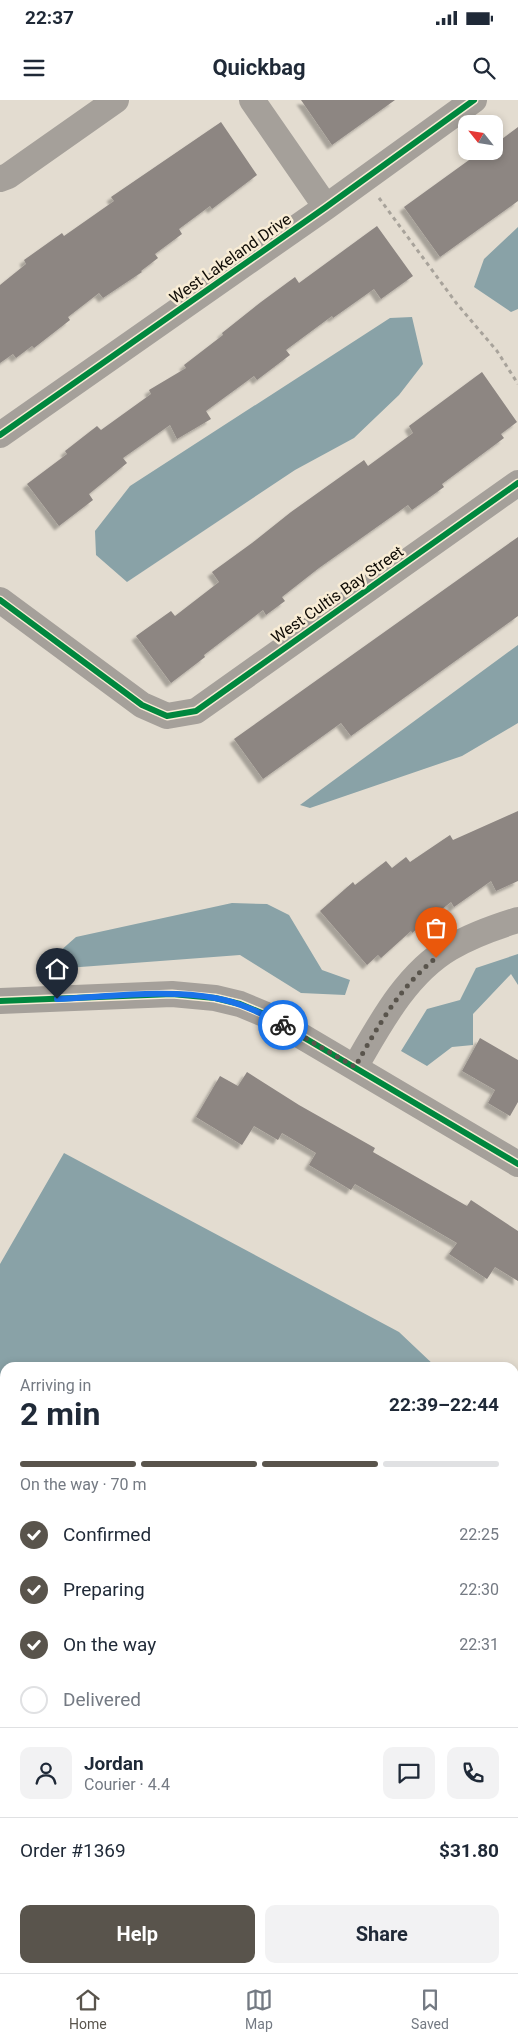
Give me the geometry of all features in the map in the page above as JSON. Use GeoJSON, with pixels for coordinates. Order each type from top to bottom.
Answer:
{"type":"FeatureCollection","features":[{"type":"Feature","properties":{"kind":"street"},"geometry":{"type":"LineString","coordinates":[[0,180],[116,100]]}},
{"type":"Feature","properties":{"kind":"street"},"geometry":{"type":"LineString","coordinates":[[252,100],[326,207]]}},
{"type":"Feature","properties":{"kind":"street","name":"West Lakeland Drive"},"geometry":{"type":"LineString","coordinates":[[0,435],[326,207],[474,100]]}},
{"type":"Feature","properties":{"kind":"street","name":"West Cultis Bay Street"},"geometry":{"type":"LineString","coordinates":[[0,600],[142,706],[167,716],[196,711],[518,483]]}},
{"type":"Feature","properties":{"kind":"street"},"geometry":{"type":"LineString","coordinates":[[355,1067],[388,1010],[423,968],[449,948],[484,931],[518,920]]}},
{"type":"Feature","properties":{"kind":"street"},"geometry":{"type":"LineString","coordinates":[[0,1001],[172,994],[214,998],[240,1004],[264,1014],[518,1164]]}},
{"type":"Feature","properties":{"kind":"path"},"geometry":{"type":"LineString","coordinates":[[374,191],[457,304],[497,351],[518,384]]}},
{"type":"Feature","properties":{"kind":"water"},"geometry":{"type":"Polygon","coordinates":[[[518,227],[518,309],[511,312],[474,287],[484,259],[518,227]]]}},
{"type":"Feature","properties":{"kind":"water"},"geometry":{"type":"Polygon","coordinates":[[[412,317],[423,364],[399,395],[354,438],[295,470],[127,582],[96,555],[95,531],[130,486],[390,318],[412,317]]]}},
{"type":"Feature","properties":{"kind":"water"},"geometry":{"type":"Polygon","coordinates":[[[518,645],[518,723],[462,756],[310,808],[300,805],[518,645]]]}},
{"type":"Feature","properties":{"kind":"water"},"geometry":{"type":"Polygon","coordinates":[[[232,903],[267,904],[289,915],[322,970],[350,980],[345,995],[301,993],[240,955],[67,968],[59,952],[76,937],[232,903]]]}},
{"type":"Feature","properties":{"kind":"water"},"geometry":{"type":"Polygon","coordinates":[[[518,954],[518,985],[511,974],[473,1014],[473,1045],[452,1047],[427,1066],[401,1051],[427,1009],[460,1000],[476,968],[518,954]]]}},
{"type":"Feature","properties":{"kind":"water"},"geometry":{"type":"Polygon","coordinates":[[[64,1153],[399,1332],[431,1362],[0,1362],[0,1264],[64,1153]]]}},
{"type":"Feature","properties":{"kind":"building"},"geometry":{"type":"Polygon","coordinates":[[[301,100],[395,100],[332,145],[301,100]]]}},
{"type":"Feature","properties":{"kind":"building"},"geometry":{"type":"Polygon","coordinates":[[[221,122],[257,175],[212,209],[210,206],[179,229],[182,234],[155,254],[158,258],[142,272],[103,298],[99,293],[68,317],[70,320],[34,348],[32,346],[16,358],[13,354],[0,363],[0,285],[26,264],[24,260],[62,233],[64,236],[114,201],[111,197],[221,122]]]}},
{"type":"Feature","properties":{"kind":"building"},"geometry":{"type":"Polygon","coordinates":[[[518,127],[518,201],[440,257],[404,207],[469,160],[503,160],[503,138],[518,127]]]}},
{"type":"Feature","properties":{"kind":"building"},"geometry":{"type":"Polygon","coordinates":[[[377,226],[413,276],[381,299],[374,289],[333,318],[332,316],[286,350],[290,355],[257,380],[254,376],[206,411],[211,419],[177,439],[170,425],[123,458],[127,463],[89,494],[93,500],[59,526],[27,484],[67,454],[65,451],[97,426],[101,430],[151,394],[149,390],[186,368],[184,365],[261,302],[295,277],[299,283],[377,226]]]}},
{"type":"Feature","properties":{"kind":"building"},"geometry":{"type":"Polygon","coordinates":[[[482,372],[517,422],[501,434],[504,438],[442,484],[444,487],[412,510],[408,505],[319,568],[282,597],[285,601],[266,615],[263,610],[171,683],[136,636],[171,611],[175,616],[219,582],[212,572],[364,460],[368,466],[413,433],[409,426],[482,372]]]}},
{"type":"Feature","properties":{"kind":"building"},"geometry":{"type":"Polygon","coordinates":[[[518,537],[518,616],[351,736],[341,723],[263,779],[234,739],[518,537]]]}},
{"type":"Feature","properties":{"kind":"building"},"geometry":{"type":"Polygon","coordinates":[[[518,811],[518,881],[496,891],[491,881],[454,907],[451,902],[412,933],[411,931],[381,958],[378,955],[367,965],[320,911],[353,882],[355,885],[386,861],[392,868],[406,857],[410,862],[450,835],[453,840],[518,811]]]}},
{"type":"Feature","properties":{"kind":"building"},"geometry":{"type":"Polygon","coordinates":[[[480,1038],[518,1060],[518,1102],[510,1116],[488,1103],[495,1090],[462,1071],[480,1038]]]}},
{"type":"Feature","properties":{"kind":"building"},"geometry":{"type":"Polygon","coordinates":[[[247,1072],[299,1105],[375,1148],[373,1152],[467,1206],[471,1200],[518,1231],[518,1281],[495,1267],[487,1279],[449,1254],[457,1243],[355,1184],[351,1190],[309,1165],[316,1153],[282,1133],[278,1140],[254,1126],[242,1145],[196,1117],[220,1076],[238,1086],[247,1072]]]}},
{"type":"Feature","properties":{"kind":"cycle path"},"geometry":{"type":"LineString","coordinates":[[0,435],[326,207],[474,100]]}},
{"type":"Feature","properties":{"kind":"cycle path"},"geometry":{"type":"LineString","coordinates":[[0,600],[142,705],[167,716],[196,711],[518,483]]}},
{"type":"Feature","properties":{"kind":"cycle path"},"geometry":{"type":"LineString","coordinates":[[0,1001],[172,994],[215,998],[240,1004],[264,1014],[518,1164]]}},
{"type":"Feature","properties":{"kind":"way so far"},"geometry":{"type":"LineString","coordinates":[[283,1025],[355,1067],[388,1010],[423,968],[436,958]]}},
{"type":"Feature","properties":{"kind":"route"},"geometry":{"type":"LineString","coordinates":[[57,999],[172,994],[214,998],[240,1004],[264,1014],[283,1025]]}}]}
